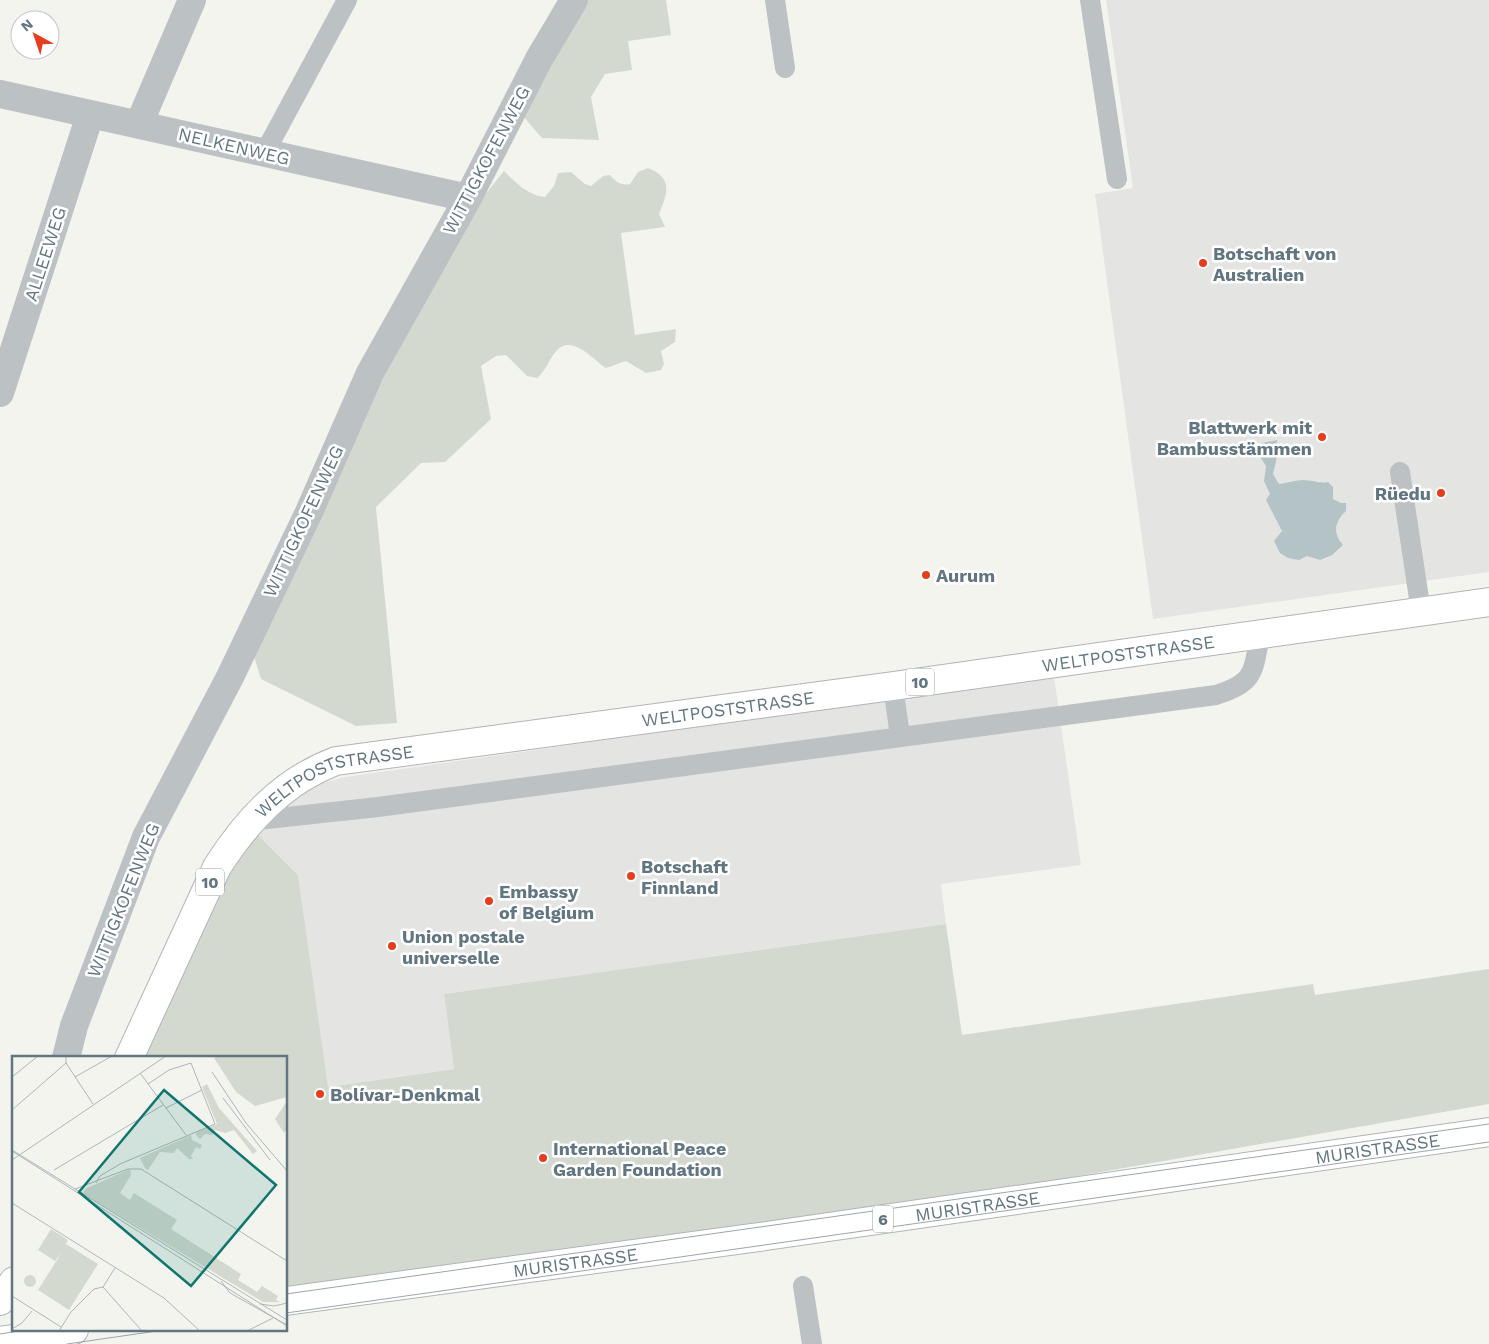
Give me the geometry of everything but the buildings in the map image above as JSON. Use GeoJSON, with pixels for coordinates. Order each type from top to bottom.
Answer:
{"type":"FeatureCollection","features":[{"type":"Feature","properties":{"kind":"main road","name":"WELTPOSTSTRASSE"},"geometry":{"type":"LineString","coordinates":[[130,1056],[217,867],[249,821],[299,779],[336,760],[893,686],[1489,602]]}},
{"type":"Feature","properties":{"kind":"main road","name":"MURISTRASSE"},"geometry":{"type":"LineString","coordinates":[[288,1301],[766,1236],[1489,1132]]}},
{"type":"Feature","properties":{"kind":"main road"},"geometry":{"type":"LineString","coordinates":[[0,1301],[12,1284]]}},
{"type":"Feature","properties":{"kind":"main road"},"geometry":{"type":"LineString","coordinates":[[0,1341],[61,1332]]}},
{"type":"Feature","properties":{"kind":"street"},"geometry":{"type":"LineString","coordinates":[[139,124],[192,0]]}},
{"type":"Feature","properties":{"kind":"street","name":"WITTIGKOFENWEG"},"geometry":{"type":"LineString","coordinates":[[66,1056],[74,1026],[138,855],[230,677],[309,512],[370,373],[468,198],[514,106],[574,0]]}},
{"type":"Feature","properties":{"kind":"street","name":"NELKENWEG"},"geometry":{"type":"LineString","coordinates":[[0,94],[468,198]]}},
{"type":"Feature","properties":{"kind":"street","name":"ALLEEWEG"},"geometry":{"type":"LineString","coordinates":[[0,393],[90,115]]}},
{"type":"Feature","properties":{"kind":"lane"},"geometry":{"type":"LineString","coordinates":[[264,154],[347,0]]}},
{"type":"Feature","properties":{"kind":"lane"},"geometry":{"type":"LineString","coordinates":[[775,0],[785,68]]}},
{"type":"Feature","properties":{"kind":"lane"},"geometry":{"type":"LineString","coordinates":[[1090,0],[1117,179]]}},
{"type":"Feature","properties":{"kind":"lane"},"geometry":{"type":"LineString","coordinates":[[1400,472],[1421,612]]}},
{"type":"Feature","properties":{"kind":"lane"},"geometry":{"type":"LineString","coordinates":[[249,821],[378,807],[1216,695],[1238,687],[1248,678],[1254,668],[1260,635]]}},
{"type":"Feature","properties":{"kind":"lane"},"geometry":{"type":"LineString","coordinates":[[893,686],[900,736]]}},
{"type":"Feature","properties":{"kind":"lane"},"geometry":{"type":"LineString","coordinates":[[803,1286],[812,1344]]}},
{"type":"Feature","properties":{"kind":"shaded area"},"geometry":{"type":"Polygon","coordinates":[[[586,0],[666,0],[671,35],[628,41],[632,70],[605,74],[591,97],[599,140],[542,138],[522,115],[586,0]]]}},
{"type":"Feature","properties":{"kind":"shaded area"},"geometry":{"type":"Polygon","coordinates":[[[1106,0],[1489,0],[1489,572],[1153,619],[1095,194],[1133,188],[1106,0]]]}},
{"type":"Feature","properties":{"kind":"shaded area"},"geometry":{"type":"Polygon","coordinates":[[[648,168],[656,172],[665,182],[666,193],[659,214],[665,227],[621,233],[635,335],[676,329],[675,342],[661,351],[664,364],[661,370],[646,373],[626,361],[606,368],[584,351],[570,345],[558,349],[537,378],[527,376],[506,355],[496,356],[481,366],[491,419],[445,462],[421,463],[376,507],[397,723],[356,726],[261,679],[253,653],[375,393],[476,206],[504,171],[528,191],[545,197],[554,186],[558,173],[571,172],[585,184],[591,186],[603,176],[610,175],[619,183],[630,184],[638,172],[648,168]]]}},
{"type":"Feature","properties":{"kind":"shaded area"},"geometry":{"type":"Polygon","coordinates":[[[1277,440],[1278,453],[1273,474],[1279,484],[1298,480],[1328,482],[1333,487],[1333,499],[1346,503],[1346,511],[1339,519],[1336,527],[1337,536],[1343,545],[1332,555],[1320,560],[1307,556],[1299,560],[1288,558],[1280,553],[1274,541],[1282,531],[1266,500],[1270,494],[1264,481],[1266,466],[1259,455],[1262,443],[1277,440]]]}},
{"type":"Feature","properties":{"kind":"shaded area"},"geometry":{"type":"Polygon","coordinates":[[[1054,676],[1081,865],[941,884],[946,924],[444,994],[454,1069],[327,1087],[298,875],[253,830],[311,786],[345,777],[1054,676]]]}},
{"type":"Feature","properties":{"kind":"shaded area"},"geometry":{"type":"Polygon","coordinates":[[[253,830],[298,875],[328,1087],[454,1069],[444,994],[946,924],[962,1035],[1313,984],[1315,995],[1489,969],[1489,1104],[765,1231],[288,1298],[288,1056],[135,1056],[228,867],[253,830]]]}},
{"type":"Feature","properties":{"kind":"tram line"},"geometry":{"type":"LineString","coordinates":[[288,1294],[1489,1124]]}},
{"type":"Feature","properties":{"kind":"tram line"},"geometry":{"type":"LineString","coordinates":[[288,1313],[1489,1142]]}},
{"type":"Feature","properties":{"kind":"tram line"},"geometry":{"type":"LineString","coordinates":[[0,1334],[12,1332]]}},
{"type":"Feature","properties":{"kind":"tram line"},"geometry":{"type":"LineString","coordinates":[[67,1344],[150,1332]]}},
{"type":"Feature","properties":{"kind":"place","name":"Botschaft von Australien"},"geometry":{"type":"Point","coordinates":[1203,263]}},
{"type":"Feature","properties":{"kind":"place","name":"Blattwerk mit Bambusstämmen"},"geometry":{"type":"Point","coordinates":[1322,437]}},
{"type":"Feature","properties":{"kind":"place","name":"Rüedu"},"geometry":{"type":"Point","coordinates":[1441,493]}},
{"type":"Feature","properties":{"kind":"place","name":"Aurum"},"geometry":{"type":"Point","coordinates":[926,575]}},
{"type":"Feature","properties":{"kind":"place","name":"Botschaft Finnland"},"geometry":{"type":"Point","coordinates":[631,876]}},
{"type":"Feature","properties":{"kind":"place","name":"Embassy of Belgium"},"geometry":{"type":"Point","coordinates":[489,901]}},
{"type":"Feature","properties":{"kind":"place","name":"Union postale universelle"},"geometry":{"type":"Point","coordinates":[392,946]}},
{"type":"Feature","properties":{"kind":"place","name":"Bolívar-Denkmal"},"geometry":{"type":"Point","coordinates":[320,1094]}},
{"type":"Feature","properties":{"kind":"place","name":"International Peace Garden Foundation"},"geometry":{"type":"Point","coordinates":[543,1158]}}]}
